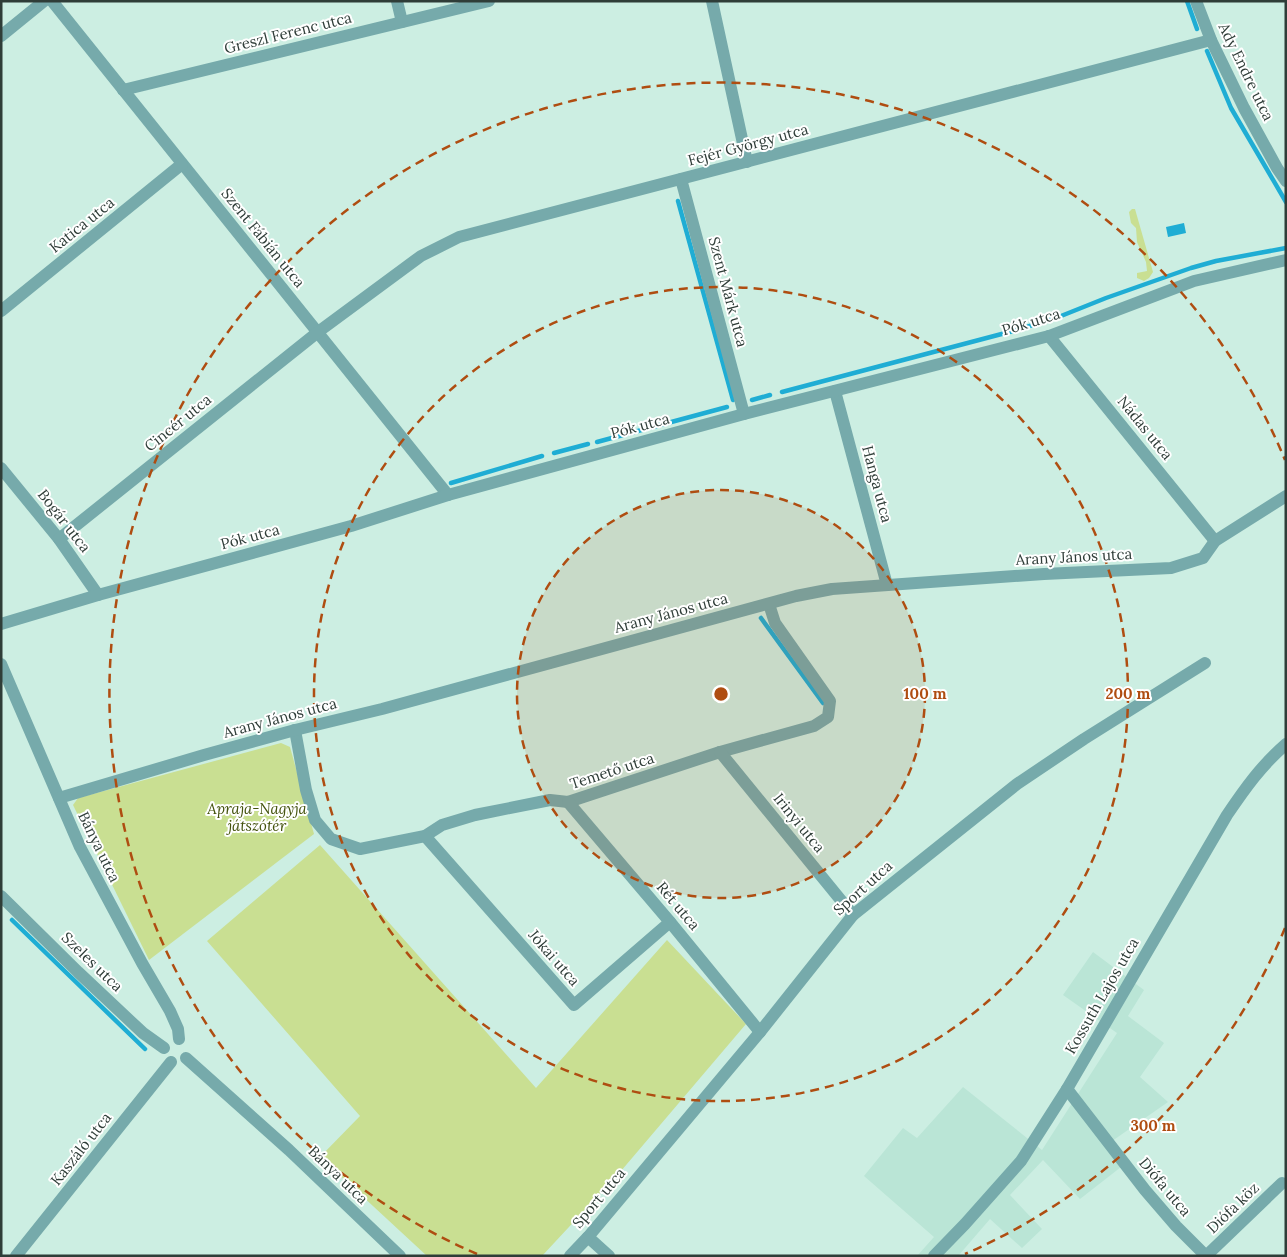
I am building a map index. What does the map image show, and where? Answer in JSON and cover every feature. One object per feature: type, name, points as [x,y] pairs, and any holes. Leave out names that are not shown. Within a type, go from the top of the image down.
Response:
[{"type":"street","points":[[1,36],[44,1]]},
{"type":"street","name":"Szent Fábián utca","points":[[52,1],[448,495]]},
{"type":"street","points":[[397,1],[402,22]]},
{"type":"street","name":"Greszl Ferenc utca","points":[[123,90],[489,1]]},
{"type":"street","points":[[712,1],[747,162]]},
{"type":"street","name":"Ady Endre utca","points":[[1196,1],[1211,40],[1244,108],[1286,181]]},
{"type":"street","name":"Fejér György utca","points":[[318,332],[421,256],[458,236],[1211,40]]},
{"type":"street","name":"Katica utca","points":[[1,311],[182,164]]},
{"type":"street","name":"Szent Márk utca","points":[[681,179],[744,414]]},
{"type":"street","name":"Pók utca","points":[[1,624],[98,595],[351,526],[448,495],[744,414],[1049,336],[1194,281],[1286,260]]},
{"type":"street","name":"Cincér utca","points":[[59,539],[318,332]]},
{"type":"street","name":"Nádas utca","points":[[1049,336],[1215,540]]},
{"type":"street","name":"Hanga utca","points":[[835,391],[887,585]]},
{"type":"street","name":"Bogár utca","points":[[1,468],[59,539],[98,595]]},
{"type":"street","name":"Arany János utca","points":[[59,798],[204,754],[392,706],[796,596],[832,588],[1170,568],[1203,558],[1215,540],[1286,496]]},
{"type":"street","name":"Temető utca","points":[[295,730],[306,790],[315,820],[331,839],[360,849],[425,836],[442,825],[475,815],[550,800],[568,802],[720,752],[814,726],[828,718],[830,700],[774,623],[769,604]]},
{"type":"street","name":"Sport utca","points":[[570,1256],[760,1032],[853,915],[1017,784],[1084,739],[1205,663]]},
{"type":"street","name":"Bánya utca","points":[[1,664],[80,847],[170,1011],[178,1029],[179,1039]]},
{"type":"street","name":"Kossuth Lajos utca","points":[[934,1256],[1021,1161],[1067,1089],[1227,815],[1248,784],[1269,759],[1286,744]]},
{"type":"street","name":"Irinyi utca","points":[[720,752],[853,915]]},
{"type":"street","name":"Rét utca","points":[[568,802],[760,1032]]},
{"type":"street","name":"Jókai utca","points":[[425,836],[574,1006],[670,922]]},
{"type":"street","name":"Szeles utca","points":[[4,904],[143,1033],[164,1048],[164,1056],[171,1062]]},
{"type":"street","points":[[164,1048],[168,1041],[175,1039],[179,1039],[187,1046],[186,1058],[179,1062],[171,1062]]},
{"type":"street","name":"Bánya utca","points":[[186,1058],[289,1150],[400,1256]]},
{"type":"street","name":"Kaszáló utca","points":[[16,1256],[171,1062]]},
{"type":"street","name":"Diófa utca","points":[[1067,1089],[1145,1190],[1176,1226],[1206,1256]]},
{"type":"street","name":"Diófa köz","points":[[1206,1256],[1282,1183]]},
{"type":"street","points":[[588,1237],[609,1256]]},
{"type":"shaded area","points":[[1093,952],[1144,990],[1128,1016],[1164,1043],[1140,1077],[1168,1102],[1105,1146],[1121,1167],[1080,1199],[1043,1160],[1010,1195],[1042,1229],[1022,1248],[990,1219],[959,1256],[917,1256],[934,1237],[864,1176],[903,1128],[917,1138],[963,1087],[1042,1150],[1117,1033],[1063,995]]},
{"type":"green space","points":[[1135,209],[1153,272],[1144,281],[1137,278],[1137,273],[1147,271],[1146,262],[1137,242],[1136,228],[1131,223],[1129,212]]},
{"type":"green space","name":"Apraja-Nagyja játszótér","points":[[281,743],[290,747],[314,834],[149,960],[73,805],[78,798]]},
{"type":"green space","points":[[320,845],[536,1088],[667,940],[746,1024],[621,1171],[542,1256],[427,1256],[320,1157],[360,1116],[207,941]]},
{"type":"water","points":[[1184,223],[1186,233],[1168,237],[1166,227]]},
{"type":"waterway","points":[[1187,1],[1197,29]]},
{"type":"waterway","points":[[1207,51],[1231,108],[1286,202]]},
{"type":"waterway","points":[[678,201],[733,400]]},
{"type":"waterway","points":[[782,392],[1056,318],[1191,268],[1216,261],[1286,248]]},
{"type":"waterway","points":[[752,400],[770,395]]},
{"type":"waterway","points":[[597,442],[727,407]]},
{"type":"waterway","points":[[554,453],[588,444]]},
{"type":"waterway","points":[[451,483],[542,456]]},
{"type":"waterway","points":[[761,618],[823,703]]},
{"type":"waterway","points":[[12,920],[145,1049]]}]
